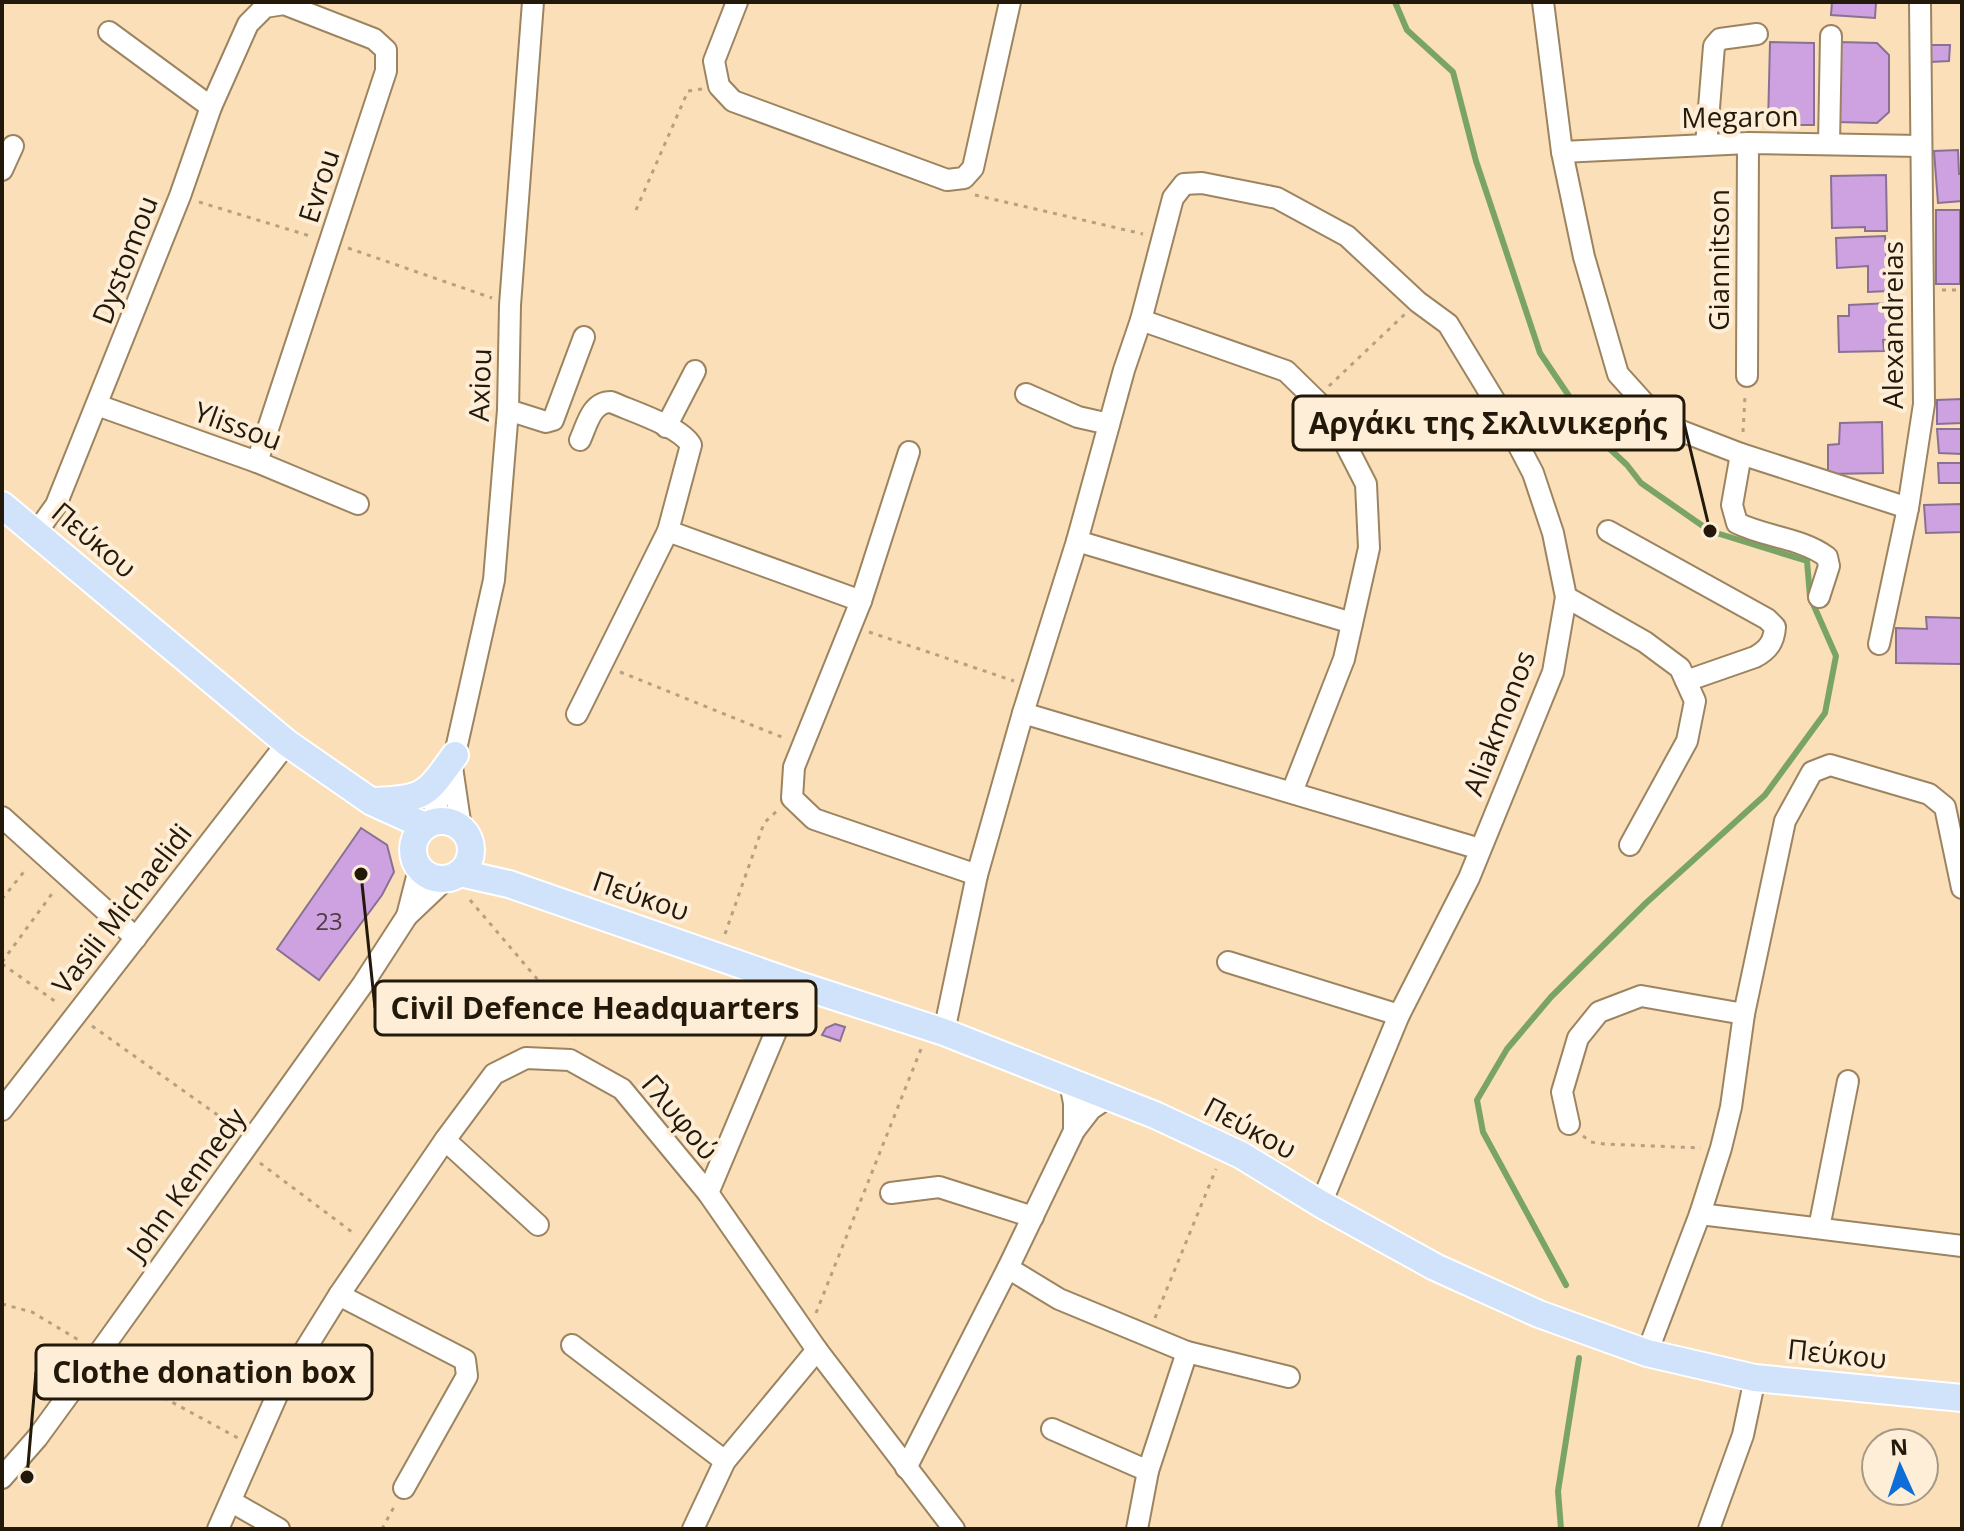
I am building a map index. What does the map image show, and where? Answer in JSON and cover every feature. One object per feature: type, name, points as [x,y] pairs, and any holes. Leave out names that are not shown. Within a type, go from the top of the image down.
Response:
[{"type":"main road","name":"Πεύκου","points":[[2,505],[287,743],[421,841]]},
{"type":"main road","points":[[371,802],[407,799],[430,790],[454,761]]},
{"type":"main road","points":[[448,821],[466,837],[469,860],[453,877],[431,877],[421,841],[448,821]]},
{"type":"main road","name":"Πεύκου","points":[[466,837],[509,884]]},
{"type":"main road","name":"Πεύκου","points":[[453,877],[509,884],[937,1030],[1109,1097],[1225,1148],[1435,1267],[1539,1314],[1647,1353],[1755,1378],[1962,1398]]},
{"type":"street","name":"Axiou","points":[[407,916],[421,841],[454,761],[494,580],[508,410],[510,305],[533,2]]},
{"type":"street","points":[[737,2],[714,61],[719,86],[733,101],[947,180],[964,178],[973,168],[1010,2]]},
{"type":"street","points":[[1543,2],[1562,152],[1584,257],[1618,374],[1663,424],[1741,454],[1908,508]]},
{"type":"street","name":"Alexandreias","points":[[1879,644],[1908,508],[1924,404],[1920,2]]},
{"type":"street","name":"Evrou","points":[[257,462],[386,71],[386,50],[374,39],[284,4],[265,7]]},
{"type":"street","name":"Dystomou","points":[[36,533],[56,505],[180,196],[211,107],[248,24],[265,7]]},
{"type":"street","points":[[109,32],[211,107]]},
{"type":"street","points":[[1706,145],[1714,46],[1720,39],[1757,34]]},
{"type":"street","points":[[1829,144],[1831,36]]},
{"type":"street","name":"Megaron","points":[[1562,152],[1748,143],[1920,146]]},
{"type":"street","name":"Giannitson","points":[[1747,376],[1748,143]]},
{"type":"street","points":[[2,170],[13,146]]},
{"type":"street","name":"Aliakmonos","points":[[937,1030],[977,875],[1141,320],[1173,198],[1184,184],[1202,183],[1277,198],[1347,236],[1418,302],[1448,324],[1499,408],[1533,473],[1553,533],[1566,597],[1553,672],[1469,878],[1399,1015],[1321,1204]]},
{"type":"street","points":[[1141,320],[1286,371],[1330,414],[1366,484],[1369,548],[1344,659],[1292,792]]},
{"type":"street","points":[[508,410],[546,422],[553,420],[584,337]]},
{"type":"street","points":[[666,427],[695,371]]},
{"type":"street","points":[[1026,394],[1078,417],[1109,424]]},
{"type":"street","points":[[577,714],[668,531],[691,453],[687,439],[611,402],[596,406],[580,440]]},
{"type":"street","name":"Ylissou","points":[[97,405],[257,462],[358,504]]},
{"type":"street","points":[[909,452],[861,601],[794,767],[792,798],[814,819],[977,875]]},
{"type":"street","points":[[1741,454],[1732,505],[1737,523],[1818,550],[1827,557],[1829,566],[1819,597]]},
{"type":"street","points":[[668,531],[861,601]]},
{"type":"street","points":[[1608,531],[1767,619],[1775,627],[1774,639],[1755,657],[1686,681]]},
{"type":"street","points":[[1077,541],[1352,623]]},
{"type":"street","points":[[1566,597],[1645,642],[1680,668],[1695,701],[1687,741],[1630,845]]},
{"type":"street","points":[[1023,713],[1480,849]]},
{"type":"street","name":"Vasili Michaelidi","points":[[4,1101],[136,938],[287,743]]},
{"type":"street","name":"Axiou","points":[[454,761],[466,837]]},
{"type":"street","points":[[1647,1353],[1700,1214],[1721,1148],[1731,1107],[1744,1014],[1785,821],[1812,772],[1830,765],[1929,794],[1945,807],[1962,888]]},
{"type":"street","points":[[2,817],[136,938]]},
{"type":"street","points":[[407,916],[453,877]]},
{"type":"street","name":"John Kennedy","points":[[2,1478],[37,1438],[363,984],[407,916]]},
{"type":"street","points":[[1228,962],[1399,1015]]},
{"type":"street","points":[[708,1193],[796,984]]},
{"type":"street","points":[[1569,1124],[1562,1092],[1578,1038],[1599,1012],[1641,996],[1744,1014]]},
{"type":"street","name":"Γλυφού","points":[[218,1529],[278,1393],[339,1295],[494,1074],[526,1058],[570,1060],[622,1089],[708,1193],[812,1342],[954,1529]]},
{"type":"street","points":[[1819,1228],[1848,1081]]},
{"type":"street","points":[[1070,1083],[1074,1131]]},
{"type":"street","points":[[906,1468],[1074,1131],[1091,1109],[1109,1097]]},
{"type":"street","points":[[445,1140],[538,1225]]},
{"type":"street","points":[[891,1193],[939,1187],[1033,1217]]},
{"type":"street","points":[[1700,1214],[1962,1246]]},
{"type":"street","points":[[1008,1268],[1059,1299],[1187,1352],[1289,1377]]},
{"type":"street","points":[[339,1295],[465,1360],[467,1376],[404,1488]]},
{"type":"street","points":[[693,1529],[725,1461],[812,1342]]},
{"type":"street","points":[[572,1345],[725,1461]]},
{"type":"street","points":[[1137,1529],[1148,1471],[1187,1352]]},
{"type":"street","points":[[1709,1529],[1743,1435],[1755,1378]]},
{"type":"street","points":[[1052,1429],[1148,1471]]},
{"type":"street","points":[[232,1502],[279,1529]]},
{"type":"path","points":[[636,210],[688,91],[719,86]]},
{"type":"path","points":[[964,178],[967,190],[974,195],[1163,238]]},
{"type":"path","points":[[1315,399],[1418,302]]},
{"type":"path","points":[[1741,454],[1747,376]]},
{"type":"path","points":[[850,626],[1031,687]]},
{"type":"path","points":[[601,664],[803,745]]},
{"type":"path","points":[[717,956],[764,823],[792,798]]},
{"type":"path","points":[[2,899],[41,852]]},
{"type":"path","points":[[66,875],[2,963],[248,1145],[372,1247]]},
{"type":"path","points":[[453,877],[578,1027],[570,1060]]},
{"type":"path","points":[[812,1342],[937,1030]]},
{"type":"path","points":[[1569,1124],[1591,1142],[1721,1148]]},
{"type":"path","points":[[1147,1336],[1225,1148]]},
{"type":"path","points":[[2,1304],[32,1312],[96,1356],[255,1447]]},
{"type":"path","points":[[382,1529],[404,1488]]},
{"type":"building","points":[[1832,2],[1876,2],[1875,18],[1831,15]]},
{"type":"building","points":[[1770,42],[1814,43],[1814,125],[1768,125]]},
{"type":"building","points":[[1839,42],[1877,43],[1889,55],[1889,112],[1877,123],[1837,122]]},
{"type":"building","points":[[1930,45],[1950,45],[1949,61],[1930,62]]},
{"type":"building","points":[[1958,150],[1962,201],[1938,203],[1934,151]]},
{"type":"building","points":[[1886,175],[1887,231],[1865,231],[1865,227],[1832,228],[1831,176]]},
{"type":"building","points":[[1936,210],[1960,210],[1960,284],[1936,284]]},
{"type":"building","points":[[1885,236],[1888,291],[1868,292],[1868,266],[1837,268],[1836,238]]},
{"type":"building","points":[[1890,303],[1890,339],[1883,340],[1884,351],[1839,352],[1838,316],[1849,316],[1849,305]]},
{"type":"building","points":[[1962,399],[1962,423],[1937,424],[1937,400]]},
{"type":"building","points":[[1882,422],[1883,473],[1828,474],[1828,445],[1839,444],[1840,423]]},
{"type":"building","points":[[1937,429],[1962,429],[1962,454],[1939,453]]},
{"type":"building","points":[[1938,463],[1962,463],[1962,483],[1939,483]]},
{"type":"building","points":[[1962,504],[1962,532],[1926,533],[1924,505]]},
{"type":"building","points":[[1926,617],[1962,618],[1962,664],[1896,663],[1896,628],[1927,629]]},
{"type":"building","points":[[361,828],[387,845],[394,872],[382,895],[319,980],[277,949]]},
{"type":"building","points":[[835,1024],[845,1027],[840,1041],[822,1035],[826,1028]]},
{"type":"waterway","points":[[1395,2],[1407,30],[1453,72],[1476,161],[1540,353],[1596,436],[1641,483],[1710,531],[1807,561],[1810,597],[1836,656],[1825,713],[1765,795],[1646,903],[1551,997],[1507,1049],[1477,1100],[1483,1132],[1566,1285]]},
{"type":"waterway","points":[[1561,1529],[1558,1491],[1579,1358]]},
{"type":"place","name":"Αργάκι της Σκλινικερής","points":[[1710,531]]},
{"type":"place","name":"Civil Defence Headquarters","points":[[361,874]]},
{"type":"place","name":"Clothe donation box","points":[[27,1477]]}]
